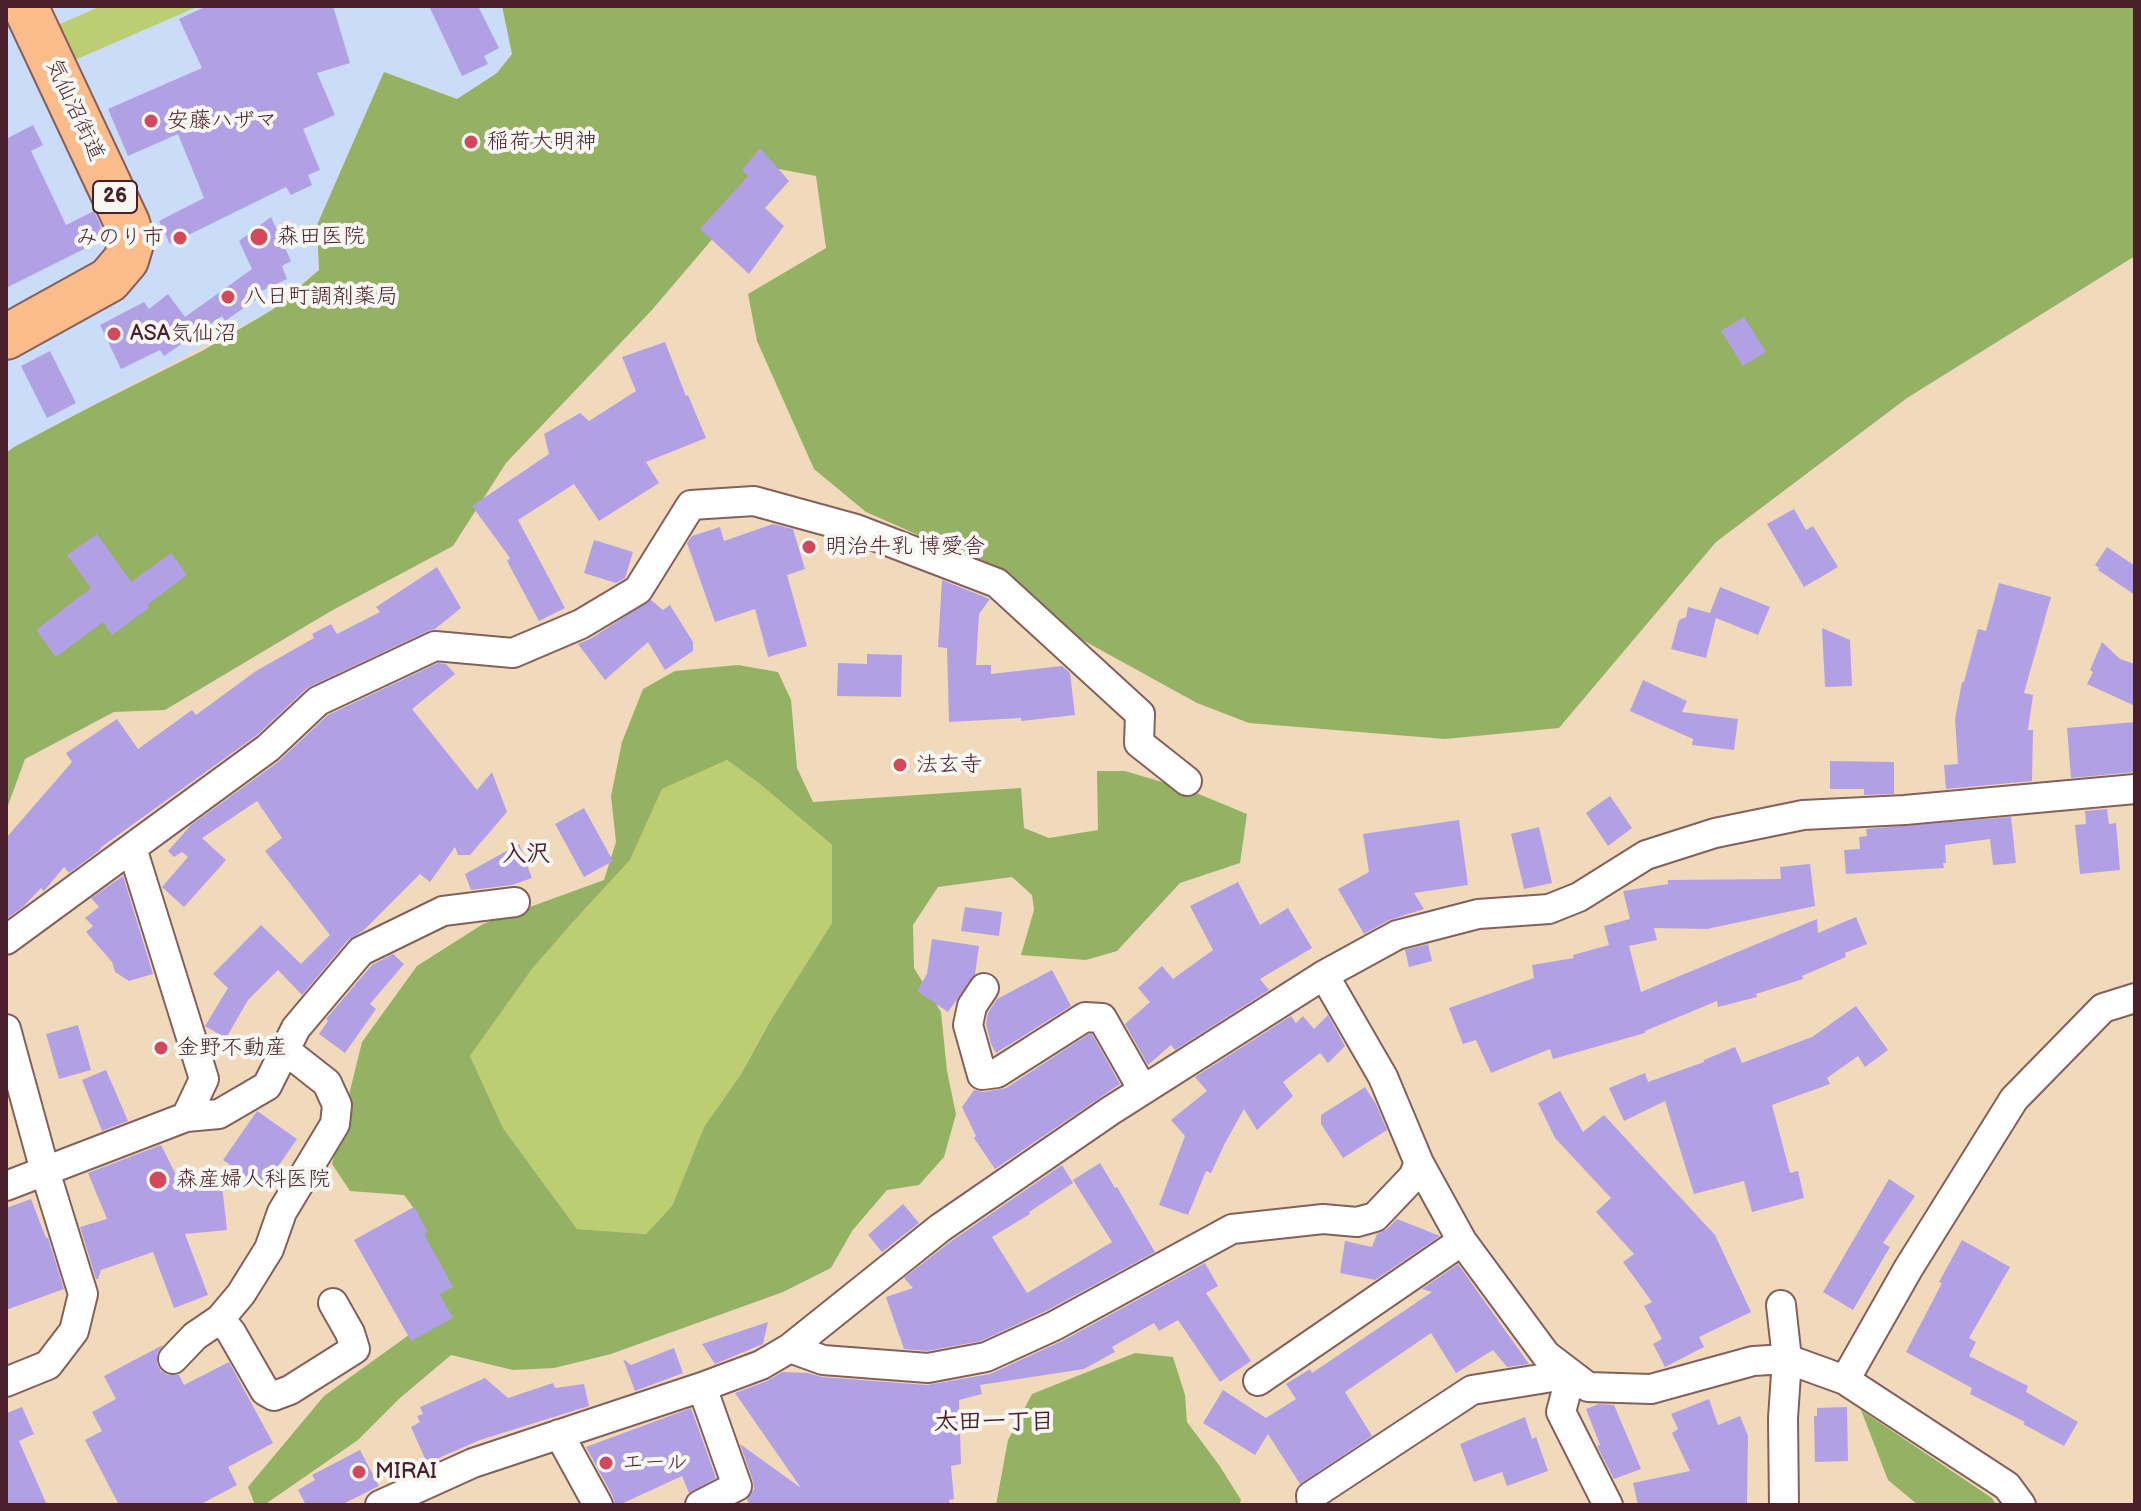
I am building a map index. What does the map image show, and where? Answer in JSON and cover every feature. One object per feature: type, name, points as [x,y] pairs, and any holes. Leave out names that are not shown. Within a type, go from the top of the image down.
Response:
[{"type":"main road","name":"気仙沼街道","points":[[6,337],[109,280],[126,260],[132,240],[127,223],[25,6]]},
{"type":"street","points":[[6,940],[268,748],[318,701],[435,646],[513,653],[581,624],[638,590],[691,505],[754,501],[856,529],[997,583],[1140,714],[1139,743],[1187,781]]},
{"type":"street","points":[[380,1505],[473,1463],[761,1365],[790,1348],[940,1228],[1143,1090],[1324,975],[1397,935],[1478,914],[1549,909],[1579,897],[1646,855],[1715,833],[1803,815],[1905,810],[2135,789]]},
{"type":"street","points":[[132,848],[204,1079],[186,1117]]},
{"type":"street","points":[[6,1186],[186,1117],[219,1114],[267,1086],[296,1028],[361,951],[443,911],[515,902]]},
{"type":"street","points":[[1324,975],[1383,1077],[1419,1163],[1462,1241],[1546,1355],[1588,1387],[1651,1389],[1753,1361],[1787,1359],[1845,1380],[2007,1486],[2021,1505]]},
{"type":"street","points":[[984,988],[972,1006],[968,1025],[982,1075],[997,1073],[1085,1017],[1102,1018],[1143,1090]]},
{"type":"street","points":[[1845,1380],[1908,1269],[2014,1099],[2103,1008],[2135,998]]},
{"type":"street","points":[[6,1029],[83,1294],[74,1331],[48,1365],[6,1382]]},
{"type":"street","points":[[173,1359],[195,1336],[220,1319],[241,1294],[269,1249],[282,1212],[335,1124],[337,1105],[327,1083],[285,1050]]},
{"type":"street","points":[[790,1348],[823,1360],[928,1368],[986,1357],[1054,1326],[1232,1229],[1323,1219],[1357,1222],[1375,1217],[1413,1177],[1419,1163]]},
{"type":"street","points":[[1258,1381],[1462,1241]]},
{"type":"street","points":[[220,1319],[231,1332],[265,1391],[274,1396],[290,1390],[355,1349],[333,1303]]},
{"type":"street","points":[[1781,1305],[1787,1359],[1783,1418],[1784,1505]]},
{"type":"street","points":[[1312,1505],[1311,1496],[1472,1390],[1571,1374]]},
{"type":"street","points":[[1571,1374],[1561,1412],[1608,1505]]},
{"type":"street","points":[[700,1505],[737,1486],[702,1387]]},
{"type":"street","points":[[559,1434],[598,1505]]},
{"type":"shaded area","points":[[6,6],[502,6],[512,54],[497,73],[457,99],[384,73],[317,225],[319,269],[272,310],[6,453]]},
{"type":"green space","points":[[101,6],[199,6],[75,60],[58,25]]},
{"type":"green space","points":[[502,6],[2135,6],[2135,256],[1907,398],[1716,542],[1559,728],[1445,739],[1249,723],[1197,703],[1068,632],[959,553],[866,512],[814,469],[757,341],[748,294],[826,248],[816,176],[773,168],[651,311],[506,463],[453,546],[331,611],[165,710],[114,712],[25,759],[6,811],[6,453],[202,351],[272,310],[319,270],[317,225],[384,72],[457,99],[497,73],[512,54]]},
{"type":"green space","points":[[738,665],[778,672],[791,700],[797,768],[813,802],[1021,788],[1024,828],[1049,838],[1098,830],[1097,771],[1125,771],[1189,790],[1247,814],[1240,863],[1180,883],[1117,951],[1086,960],[1021,955],[1034,910],[1032,895],[1012,877],[938,887],[913,925],[914,968],[941,1012],[947,1071],[956,1114],[944,1157],[919,1185],[887,1190],[852,1231],[831,1268],[783,1292],[611,1354],[554,1368],[513,1370],[451,1355],[400,1398],[358,1440],[264,1505],[255,1505],[248,1487],[324,1396],[420,1327],[437,1278],[418,1214],[404,1195],[350,1191],[332,1164],[362,1042],[417,966],[483,924],[604,880],[616,842],[611,796],[622,742],[643,689],[675,671]],"holes":[[[727,760],[832,845],[832,923],[741,1074],[704,1127],[672,1206],[646,1234],[577,1229],[503,1128],[470,1056],[532,969],[630,860],[662,789]]]},
{"type":"green space","points":[[727,760],[832,845],[832,923],[741,1074],[704,1127],[672,1206],[646,1234],[577,1229],[503,1128],[470,1056],[532,969],[630,860],[662,789]]},
{"type":"green space","points":[[1135,1353],[1173,1357],[1185,1395],[1187,1422],[1241,1500],[1239,1505],[996,1505],[1008,1440],[1032,1394]]},
{"type":"green space","points":[[1861,1410],[1992,1498],[1996,1505],[1918,1505],[1888,1480]]},
{"type":"building","points":[[207,6],[333,6],[350,63],[317,73],[335,115],[303,129],[320,170],[308,175],[312,185],[291,195],[286,187],[170,244],[159,221],[204,198],[178,134],[128,156],[108,109],[202,68],[179,19]]},
{"type":"building","points":[[429,6],[478,6],[499,48],[484,56],[488,64],[462,76]]},
{"type":"building","points":[[33,125],[43,145],[31,151],[66,225],[94,211],[102,229],[94,244],[6,288],[6,139]]},
{"type":"building","points":[[760,148],[789,181],[765,208],[784,226],[749,274],[700,229],[748,176],[742,170]]},
{"type":"building","points":[[271,217],[291,261],[282,266],[287,279],[255,294],[258,298],[225,321],[222,316],[164,356],[160,350],[121,369],[100,325],[144,302],[149,309],[168,294],[185,317],[252,269],[239,241]]},
{"type":"building","points":[[1744,317],[1766,352],[1743,366],[1721,331]]},
{"type":"building","points":[[665,342],[706,438],[646,462],[659,483],[599,521],[574,484],[518,520],[565,608],[539,621],[507,561],[510,558],[472,506],[549,454],[544,434],[580,413],[589,421],[636,391],[622,357]]},
{"type":"building","points":[[50,351],[76,403],[47,418],[21,366]]},
{"type":"building","points":[[1794,509],[1806,530],[1813,526],[1838,567],[1804,587],[1767,524]]},
{"type":"building","points":[[773,524],[793,529],[805,569],[787,575],[807,646],[768,657],[755,609],[715,622],[687,543],[692,536],[720,527],[724,541]]},
{"type":"building","points":[[97,534],[131,582],[171,553],[187,575],[112,635],[103,622],[56,657],[36,630],[91,588],[67,555]]},
{"type":"building","points":[[594,540],[633,552],[625,578],[616,583],[584,573]]},
{"type":"building","points":[[2107,547],[2135,566],[2135,595],[2095,565]]},
{"type":"building","points":[[437,567],[461,608],[435,629],[307,688],[257,735],[69,873],[64,867],[44,891],[41,888],[6,919],[6,838],[72,762],[66,753],[117,719],[138,749],[192,710],[196,715],[256,671],[314,638],[312,634],[331,624],[337,634],[380,612],[376,607]]},
{"type":"building","points":[[942,580],[990,599],[979,614],[976,665],[991,665],[991,674],[1062,666],[1070,673],[1075,715],[1021,721],[1021,718],[949,722],[947,648],[938,647]]},
{"type":"building","points":[[1999,583],[2051,597],[2024,693],[2033,695],[2028,730],[2033,730],[2032,781],[1946,789],[1944,765],[1958,764],[1955,719],[1962,682],[1978,629],[1986,631]]},
{"type":"building","points":[[1720,587],[1770,607],[1758,635],[1716,618],[1706,658],[1671,649],[1679,620],[1686,617],[1688,607],[1710,613]]},
{"type":"building","points":[[651,600],[663,610],[670,605],[693,642],[693,651],[665,670],[648,642],[605,680],[578,644]]},
{"type":"building","points":[[1822,628],[1850,640],[1852,686],[1825,687]]},
{"type":"building","points":[[2102,642],[2120,659],[2135,664],[2135,706],[2087,684]]},
{"type":"building","points":[[867,654],[902,655],[901,697],[837,696],[838,663],[867,664]]},
{"type":"building","points":[[438,663],[446,664],[455,674],[412,709],[477,790],[492,772],[507,812],[470,855],[458,855],[455,847],[430,882],[420,874],[364,930],[348,940],[302,995],[278,970],[248,1000],[226,1038],[205,1026],[228,988],[213,974],[261,925],[301,964],[330,935],[265,851],[282,838],[257,801],[202,838],[226,860],[184,907],[162,887],[188,857],[182,852],[174,857],[168,851],[191,825],[278,762],[328,715]]},
{"type":"building","points":[[1643,680],[1687,701],[1682,712],[1738,719],[1734,750],[1692,745],[1693,739],[1630,711]]},
{"type":"building","points":[[2135,722],[2135,772],[2071,778],[2067,728]]},
{"type":"building","points":[[1830,761],[1894,762],[1894,794],[1864,795],[1864,789],[1830,789]]},
{"type":"building","points":[[1610,796],[1632,828],[1608,846],[1586,813]]},
{"type":"building","points":[[584,808],[613,861],[584,877],[555,824]]},
{"type":"building","points":[[2107,809],[2109,824],[2116,823],[2120,870],[2080,874],[2075,825],[2086,824],[2085,811]]},
{"type":"building","points":[[2011,817],[2016,863],[1993,865],[1990,839],[1945,845],[1944,868],[1846,874],[1844,850],[1860,849],[1859,837],[1867,836],[1866,829]]},
{"type":"building","points":[[1459,820],[1468,885],[1414,893],[1424,909],[1389,920],[1364,934],[1338,889],[1369,872],[1363,834]]},
{"type":"building","points":[[1539,827],[1552,883],[1524,889],[1511,834]]},
{"type":"building","points":[[519,844],[532,878],[512,885],[471,890],[465,874]]},
{"type":"building","points":[[1810,864],[1815,906],[1707,929],[1654,928],[1657,940],[1629,946],[1641,992],[1817,919],[1818,933],[1856,917],[1867,944],[1845,953],[1846,957],[1802,976],[1803,979],[1756,994],[1757,997],[1718,1007],[1717,1001],[1645,1033],[1553,1059],[1550,1049],[1491,1073],[1476,1040],[1463,1044],[1449,1008],[1534,978],[1532,965],[1574,958],[1573,955],[1609,945],[1604,926],[1630,919],[1623,891],[1668,884],[1668,880],[1781,879],[1780,867]]},
{"type":"building","points":[[123,876],[153,974],[129,981],[115,972],[112,962],[86,932],[93,926],[85,918],[99,907],[91,898]]},
{"type":"building","points":[[1238,882],[1260,925],[1288,908],[1312,948],[1260,979],[1269,990],[1175,1050],[1171,1045],[1148,1065],[1125,1024],[1150,1002],[1138,988],[1162,966],[1173,979],[1213,950],[1190,906]]},
{"type":"building","points":[[965,907],[1002,912],[999,936],[961,931]]},
{"type":"building","points":[[932,939],[979,946],[975,974],[948,1012],[917,991],[927,974]]},
{"type":"building","points":[[1428,944],[1432,961],[1409,967],[1405,950]]},
{"type":"building","points":[[393,954],[404,964],[370,1004],[376,1009],[345,1053],[319,1034],[328,1021],[326,1019],[372,965]]},
{"type":"building","points":[[1052,970],[1071,1006],[996,1053],[986,1024],[988,1013],[997,999]]},
{"type":"building","points":[[1856,1006],[1888,1050],[1865,1067],[1858,1056],[1827,1078],[1830,1084],[1772,1105],[1790,1173],[1798,1171],[1804,1198],[1752,1212],[1744,1181],[1694,1194],[1665,1101],[1624,1121],[1609,1088],[1645,1073],[1648,1082],[1735,1047],[1742,1063],[1812,1037]]},
{"type":"building","points":[[1328,1015],[1345,1046],[1328,1063],[1320,1053],[1283,1082],[1293,1096],[1257,1130],[1244,1109],[1211,1173],[1206,1171],[1188,1215],[1159,1205],[1185,1136],[1171,1120],[1207,1091],[1195,1077],[1291,1016],[1296,1023],[1303,1016],[1314,1029]]},
{"type":"building","points":[[78,1025],[91,1070],[59,1079],[46,1034]]},
{"type":"building","points":[[1092,1034],[1120,1084],[995,1169],[974,1138],[976,1136],[962,1107],[974,1090],[984,1092],[1006,1088]]},
{"type":"building","points":[[106,1070],[128,1121],[102,1131],[82,1080]]},
{"type":"building","points":[[1365,1087],[1387,1130],[1343,1158],[1321,1124],[1321,1115]]},
{"type":"building","points":[[1560,1091],[1583,1132],[1604,1115],[1715,1235],[1751,1312],[1699,1337],[1704,1347],[1665,1367],[1653,1344],[1662,1339],[1644,1306],[1652,1302],[1623,1262],[1634,1254],[1596,1212],[1611,1198],[1555,1138],[1538,1103]]},
{"type":"building","points":[[257,1111],[297,1139],[263,1188],[223,1160]]},
{"type":"building","points":[[161,1145],[179,1181],[221,1177],[227,1230],[185,1234],[208,1295],[174,1308],[153,1252],[101,1270],[96,1279],[80,1227],[107,1219],[88,1173]]},
{"type":"building","points":[[1100,1163],[1155,1252],[1046,1311],[981,1341],[927,1351],[904,1349],[886,1297],[913,1288],[904,1278],[950,1242],[1062,1165],[1073,1183],[992,1237],[1027,1293],[1112,1242],[1073,1180]]},
{"type":"building","points":[[1889,1179],[1915,1196],[1883,1243],[1890,1247],[1853,1310],[1823,1292]]},
{"type":"building","points":[[31,1199],[48,1238],[64,1289],[6,1310],[6,1208]]},
{"type":"building","points":[[903,1204],[919,1223],[882,1252],[868,1235]]},
{"type":"building","points":[[414,1207],[428,1232],[424,1234],[453,1287],[439,1294],[453,1318],[411,1341],[354,1240]]},
{"type":"building","points":[[1397,1219],[1440,1236],[1375,1280],[1340,1273],[1345,1241],[1372,1247],[1377,1234]]},
{"type":"building","points":[[1962,1240],[2010,1267],[1969,1338],[1976,1342],[1969,1356],[2028,1386],[2026,1392],[2078,1422],[2064,1446],[1970,1394],[1972,1388],[1906,1352]]},
{"type":"building","points":[[1205,1263],[1218,1286],[1206,1293],[1251,1361],[1220,1382],[1178,1320],[1159,1331],[1154,1323],[1112,1347],[1115,1352],[1084,1369],[980,1385],[982,1394],[959,1400],[961,1464],[951,1466],[954,1499],[949,1500],[950,1505],[749,1505],[747,1499],[754,1489],[753,1481],[740,1444],[801,1488],[735,1393],[782,1372],[927,1385],[990,1374],[1062,1341]]},
{"type":"building","points":[[1458,1264],[1529,1364],[1507,1367],[1493,1350],[1456,1373],[1431,1333],[1345,1392],[1372,1436],[1300,1484],[1268,1434],[1255,1455],[1203,1423],[1223,1390],[1266,1418],[1296,1399],[1286,1384],[1310,1369],[1312,1373],[1432,1292],[1422,1289]]},
{"type":"building","points":[[768,1322],[763,1344],[715,1364],[702,1344]]},
{"type":"building","points":[[163,1345],[157,1354],[157,1364],[168,1375],[179,1375],[184,1385],[229,1362],[273,1443],[228,1467],[237,1485],[199,1505],[119,1505],[85,1440],[102,1431],[92,1412],[116,1399],[104,1376]]},
{"type":"building","points":[[674,1348],[683,1373],[635,1391],[623,1359],[631,1365]]},
{"type":"building","points":[[485,1378],[508,1398],[553,1383],[555,1388],[584,1384],[589,1406],[480,1440],[427,1463],[411,1427],[420,1422],[417,1416],[423,1414],[420,1407]]},
{"type":"building","points":[[1709,1399],[1718,1425],[1740,1416],[1748,1436],[1747,1505],[1638,1505],[1633,1483],[1690,1471],[1672,1433],[1678,1429],[1671,1414]]},
{"type":"building","points":[[1599,1404],[1614,1405],[1641,1469],[1614,1479],[1597,1446],[1600,1445],[1586,1409]]},
{"type":"building","points":[[22,1407],[34,1434],[19,1441],[47,1505],[6,1505],[6,1412]]},
{"type":"building","points":[[1847,1407],[1848,1461],[1815,1462],[1814,1416],[1817,1416],[1817,1408]]},
{"type":"building","points":[[691,1408],[716,1478],[689,1493],[682,1476],[615,1505],[586,1447]]},
{"type":"building","points":[[1525,1417],[1548,1471],[1507,1486],[1502,1472],[1474,1482],[1460,1444]]},
{"type":"building","points":[[360,1450],[379,1486],[341,1505],[306,1505],[298,1490],[315,1480],[312,1475]]},
{"type":"place","name":"安藤ハザマ","points":[[151,121]]},
{"type":"place","name":"稲荷大明神","points":[[471,142]]},
{"type":"place","name":"森田医院","points":[[259,237]]},
{"type":"place","name":"みのり市","points":[[180,238]]},
{"type":"place","name":"八日町調剤薬局","points":[[228,297]]},
{"type":"place","name":"ASA気仙沼","points":[[114,334]]},
{"type":"place","name":"明治牛乳 博愛舎","points":[[809,547]]},
{"type":"place","name":"法玄寺","points":[[900,765]]},
{"type":"place","name":"金野不動産","points":[[161,1048]]},
{"type":"place","name":"森産婦人科医院","points":[[158,1180]]},
{"type":"place","name":"エール","points":[[606,1463]]},
{"type":"place","name":"MIRAI","points":[[359,1472]]},
{"type":"district","name":"入沢","points":[[526,855]]},
{"type":"district","name":"太田一丁目","points":[[994,1423]]}]
